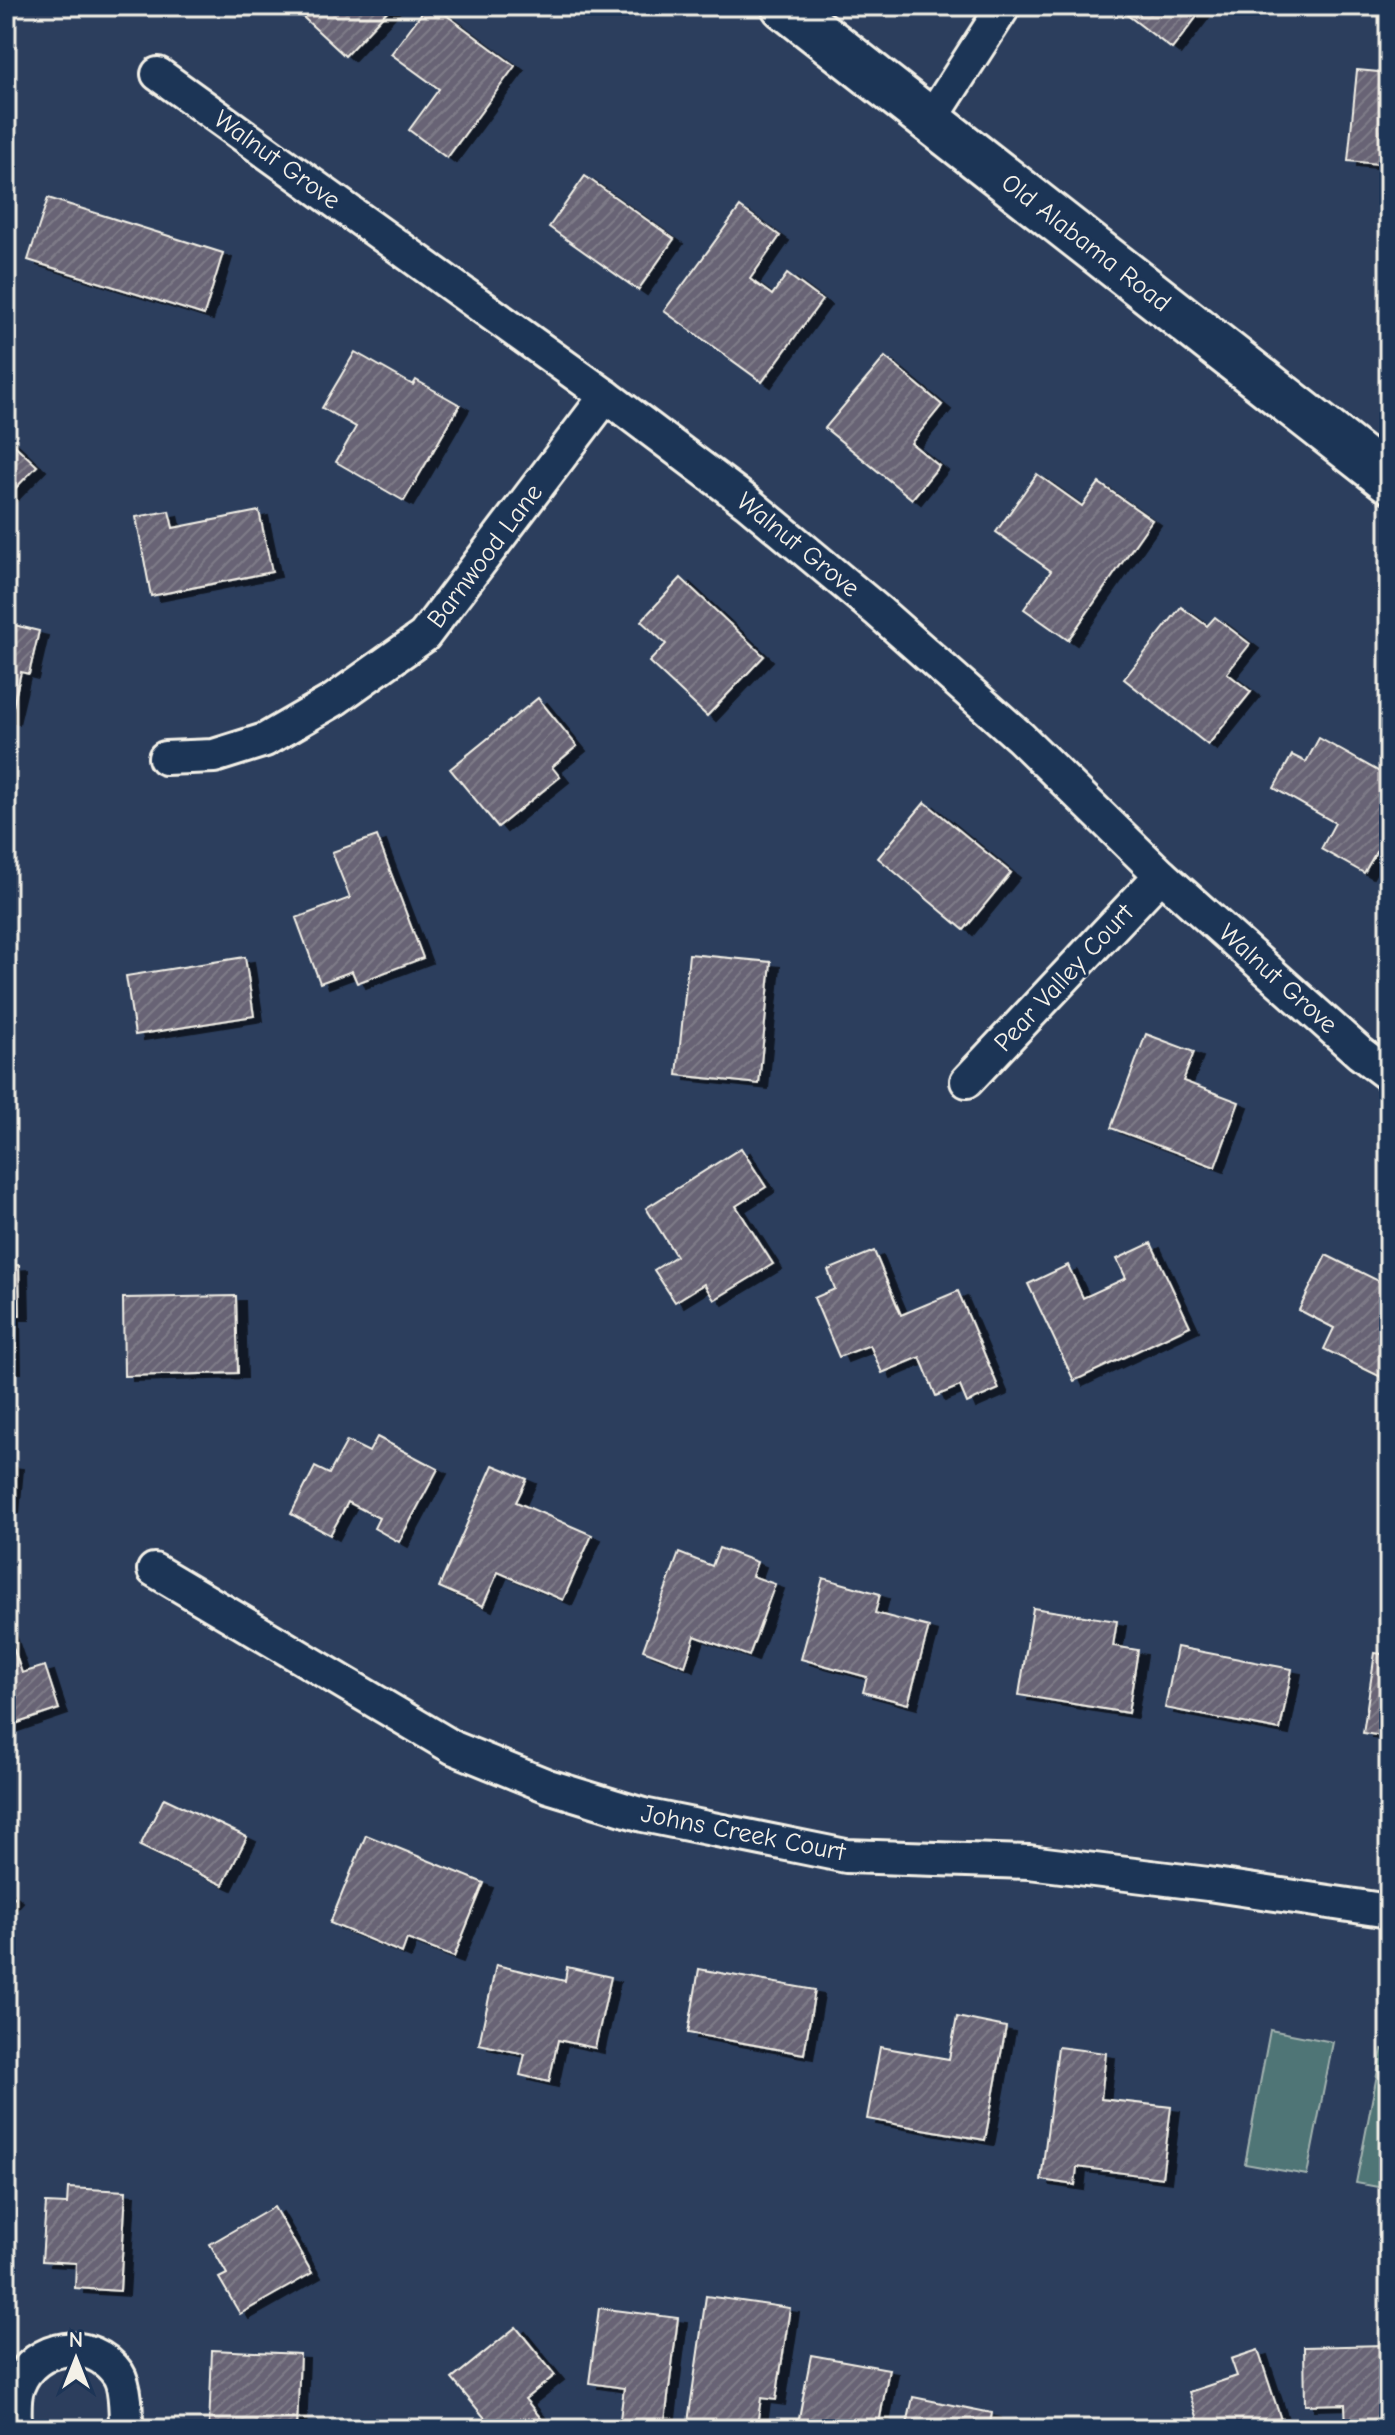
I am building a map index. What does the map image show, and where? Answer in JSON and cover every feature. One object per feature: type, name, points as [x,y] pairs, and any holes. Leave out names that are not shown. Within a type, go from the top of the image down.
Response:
[{"type":"main road","name":"Old Alabama Road","points":[[784,6],[1389,480]]},
{"type":"street","points":[[930,121],[1004,6]]},
{"type":"street","name":"Walnut Grove","points":[[158,74],[606,396],[747,502],[879,612],[1020,737],[1161,875],[1360,1053],[1389,1075]]},
{"type":"street","name":"Barnwood Lane","points":[[165,758],[214,756],[265,740],[334,700],[424,636],[606,396]]},
{"type":"street","name":"Pear Valley Court","points":[[967,1081],[1161,875]]},
{"type":"street","name":"Johns Creek Court","points":[[154,1570],[454,1748],[548,1786],[643,1815],[846,1856],[1029,1862],[1389,1911]]},
{"type":"street","points":[[15,2429],[17,2388],[29,2367],[45,2354],[66,2348],[87,2351],[109,2364],[120,2378],[126,2429]]},
{"type":"green space","points":[[1270,2030],[1333,2042],[1307,2175],[1245,2164]]},
{"type":"green space","points":[[1382,2049],[1389,2051],[1389,2189],[1356,2183]]},
{"type":"building","points":[[291,6],[392,6],[345,56]]},
{"type":"building","points":[[427,6],[434,6],[515,66],[447,158],[409,130],[439,89],[391,54]]},
{"type":"building","points":[[1132,6],[1205,6],[1172,49],[1126,14]]},
{"type":"building","points":[[1357,70],[1389,73],[1389,165],[1348,161]]},
{"type":"building","points":[[585,176],[674,239],[638,290],[549,227]]},
{"type":"building","points":[[48,198],[223,253],[204,315],[28,260]]},
{"type":"building","points":[[740,207],[780,236],[750,279],[772,295],[787,274],[822,300],[762,382],[664,311]]},
{"type":"building","points":[[355,352],[413,385],[416,380],[460,405],[404,501],[336,462],[356,427],[322,408]]},
{"type":"building","points":[[885,357],[942,405],[911,443],[939,466],[912,499],[825,428]]},
{"type":"building","points":[[6,437],[37,466],[6,498]]},
{"type":"building","points":[[1037,474],[1082,506],[1099,483],[1152,520],[1068,640],[1024,609],[1051,571],[996,532]]},
{"type":"building","points":[[169,511],[173,528],[259,511],[272,572],[151,596],[136,517]]},
{"type":"building","points":[[681,578],[764,656],[707,716],[649,662],[666,644],[641,621]]},
{"type":"building","points":[[1181,607],[1207,626],[1215,617],[1250,644],[1227,673],[1251,692],[1208,745],[1124,679]]},
{"type":"building","points":[[6,623],[39,631],[29,674],[21,672],[10,719],[6,718]]},
{"type":"building","points":[[538,698],[577,746],[552,767],[560,777],[498,827],[450,769]]},
{"type":"building","points":[[1319,738],[1380,772],[1384,764],[1389,767],[1389,829],[1364,873],[1321,849],[1335,823],[1274,788],[1292,755],[1306,762]]},
{"type":"building","points":[[925,802],[1011,873],[964,930],[878,858]]},
{"type":"building","points":[[377,836],[423,958],[357,983],[352,971],[320,983],[296,918],[350,898],[332,852]]},
{"type":"building","points":[[689,954],[771,962],[759,1084],[677,1075]]},
{"type":"building","points":[[245,957],[254,1016],[135,1035],[126,976]]},
{"type":"building","points":[[1146,1034],[1194,1052],[1183,1081],[1239,1102],[1215,1167],[1111,1128]]},
{"type":"building","points":[[741,1148],[766,1187],[736,1206],[773,1264],[714,1300],[704,1284],[675,1302],[654,1270],[676,1256],[646,1208]]},
{"type":"building","points":[[1151,1243],[1190,1326],[1074,1381],[1028,1284],[1068,1265],[1083,1298],[1126,1278],[1117,1259]]},
{"type":"building","points":[[874,1251],[901,1315],[958,1291],[999,1389],[967,1403],[960,1386],[936,1396],[920,1357],[882,1373],[870,1345],[839,1357],[814,1298],[835,1289],[828,1270]]},
{"type":"building","points":[[1326,1255],[1389,1286],[1389,1381],[1324,1349],[1334,1328],[1299,1310]]},
{"type":"building","points":[[19,1265],[20,1315],[11,1315],[12,1368],[6,1368],[6,1266]]},
{"type":"building","points":[[236,1296],[238,1373],[124,1376],[123,1298]]},
{"type":"building","points":[[377,1437],[438,1469],[399,1542],[374,1528],[379,1518],[348,1502],[330,1535],[291,1514],[315,1467],[329,1474],[347,1441],[369,1452]]},
{"type":"building","points":[[6,1463],[14,1464],[10,1508],[6,1508]]},
{"type":"building","points":[[493,1465],[527,1479],[516,1502],[592,1535],[563,1600],[498,1572],[483,1606],[439,1587]]},
{"type":"building","points":[[719,1548],[757,1562],[752,1576],[775,1584],[749,1656],[695,1636],[685,1666],[643,1650],[679,1553],[712,1566]]},
{"type":"building","points":[[823,1578],[880,1594],[875,1613],[929,1627],[908,1704],[863,1692],[867,1677],[801,1659]]},
{"type":"building","points":[[1033,1608],[1117,1621],[1113,1646],[1138,1650],[1128,1713],[1019,1695]]},
{"type":"building","points":[[6,1627],[22,1673],[45,1666],[59,1709],[6,1727]]},
{"type":"building","points":[[1177,1647],[1292,1669],[1280,1730],[1165,1708]]},
{"type":"building","points":[[1375,1653],[1389,1655],[1389,1737],[1363,1733]]},
{"type":"building","points":[[164,1798],[247,1837],[223,1885],[140,1846]]},
{"type":"building","points":[[366,1835],[484,1883],[454,1957],[407,1939],[402,1953],[330,1923]]},
{"type":"building","points":[[6,1890],[14,1897],[6,1906]]},
{"type":"building","points":[[496,1965],[565,1981],[567,1967],[611,1977],[595,2048],[558,2040],[549,2082],[520,2075],[525,2054],[479,2044]]},
{"type":"building","points":[[699,1969],[815,1990],[804,2054],[688,2033]]},
{"type":"building","points":[[957,2017],[1006,2027],[985,2140],[867,2119],[880,2047],[949,2059]]},
{"type":"building","points":[[1058,2047],[1106,2053],[1101,2099],[1171,2107],[1162,2178],[1077,2167],[1075,2185],[1041,2180]]},
{"type":"building","points":[[68,2188],[126,2191],[120,2291],[75,2288],[76,2263],[42,2261],[46,2203],[67,2204]]},
{"type":"building","points":[[274,2207],[312,2273],[240,2314],[219,2278],[227,2274],[210,2244]]},
{"type":"building","points":[[706,2296],[790,2308],[776,2400],[761,2398],[757,2425],[732,2422],[731,2429],[687,2429]]},
{"type":"building","points":[[599,2308],[678,2318],[664,2429],[619,2427],[624,2388],[589,2383]]},
{"type":"building","points":[[516,2327],[555,2375],[525,2399],[544,2422],[535,2429],[494,2429],[452,2379]]},
{"type":"building","points":[[1385,2345],[1388,2429],[1346,2429],[1345,2404],[1305,2405],[1304,2347]]},
{"type":"building","points":[[212,2350],[300,2354],[297,2429],[209,2429]]},
{"type":"building","points":[[1258,2350],[1284,2429],[1201,2429],[1189,2392],[1237,2376],[1231,2359]]},
{"type":"building","points":[[811,2355],[889,2369],[878,2429],[797,2429]]},
{"type":"building","points":[[913,2397],[992,2413],[989,2429],[906,2429]]}]
